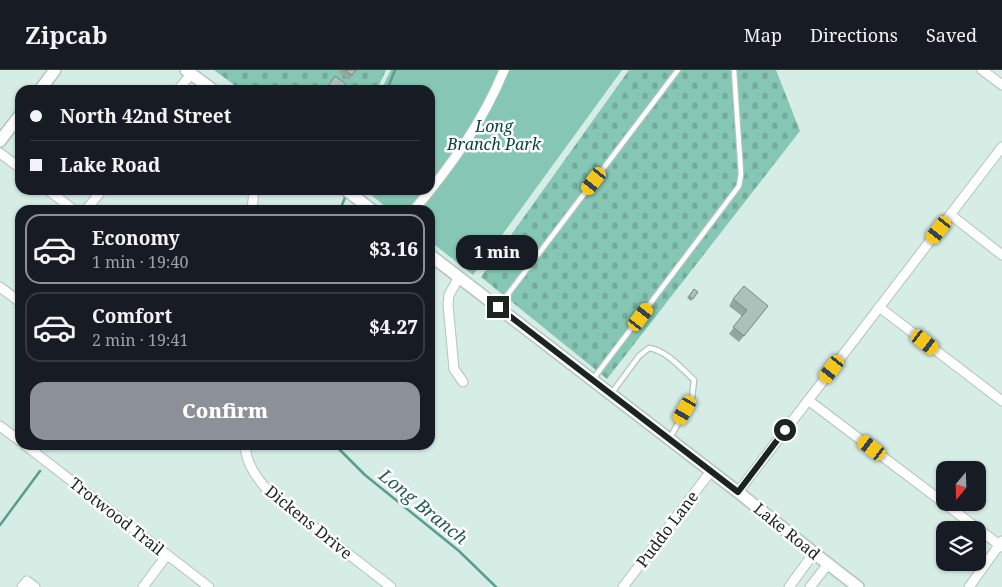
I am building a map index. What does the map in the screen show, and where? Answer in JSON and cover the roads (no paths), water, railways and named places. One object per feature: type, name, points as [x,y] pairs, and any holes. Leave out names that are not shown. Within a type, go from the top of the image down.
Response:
[{"type":"street","points":[[44,85],[56,70]]},
{"type":"street","points":[[435,184],[475,128],[499,84],[504,70]]},
{"type":"street","points":[[982,70],[1002,85]]},
{"type":"street","points":[[181,85],[188,72],[206,85]]},
{"type":"street","points":[[0,141],[15,122]]},
{"type":"street","points":[[738,492],[1002,147]]},
{"type":"street","points":[[0,153],[15,164]]},
{"type":"street","points":[[54,195],[68,205]]},
{"type":"street","points":[[90,205],[98,195]]},
{"type":"street","points":[[352,195],[365,205]]},
{"type":"street","points":[[418,205],[426,195]]},
{"type":"street","points":[[951,215],[1002,255]]},
{"type":"street","name":"Lake Road","points":[[435,259],[711,471],[858,587]]},
{"type":"street","points":[[459,277],[449,295],[448,304],[454,369],[463,382]]},
{"type":"street","points":[[0,287],[15,298]]},
{"type":"street","points":[[879,307],[1002,401]]},
{"type":"street","points":[[808,400],[1001,544],[969,587]]},
{"type":"street","points":[[0,426],[15,437]]},
{"type":"street","name":"Trotwood Trail","points":[[32,450],[209,587]]},
{"type":"street","name":"Dickens Drive","points":[[245,450],[249,465],[268,492],[391,587]]},
{"type":"street","name":"Puddo Lane","points":[[624,587],[711,471]]},
{"type":"street","points":[[789,587],[814,553]]},
{"type":"street","points":[[143,587],[168,555]]},
{"type":"street","points":[[810,587],[828,564]]},
{"type":"street","points":[[25,584],[35,587]]},
{"type":"lane","points":[[498,307],[678,70]]},
{"type":"lane","points":[[592,380],[739,186],[741,174],[734,70]]},
{"type":"lane","points":[[611,394],[639,356],[648,348],[658,349],[672,359],[694,380],[694,387],[692,398],[669,439]]},
{"type":"waterway","name":"Long Branch","points":[[389,85],[395,70]]},
{"type":"waterway","name":"Long Branch","points":[[342,205],[346,195]]},
{"type":"waterway","name":"Long Branch","points":[[340,450],[365,475],[459,551],[496,587]]},
{"type":"waterway","points":[[0,525],[40,471]]},
{"type":"park label","name":"Long Branch Park","points":[[494,135]]}]
